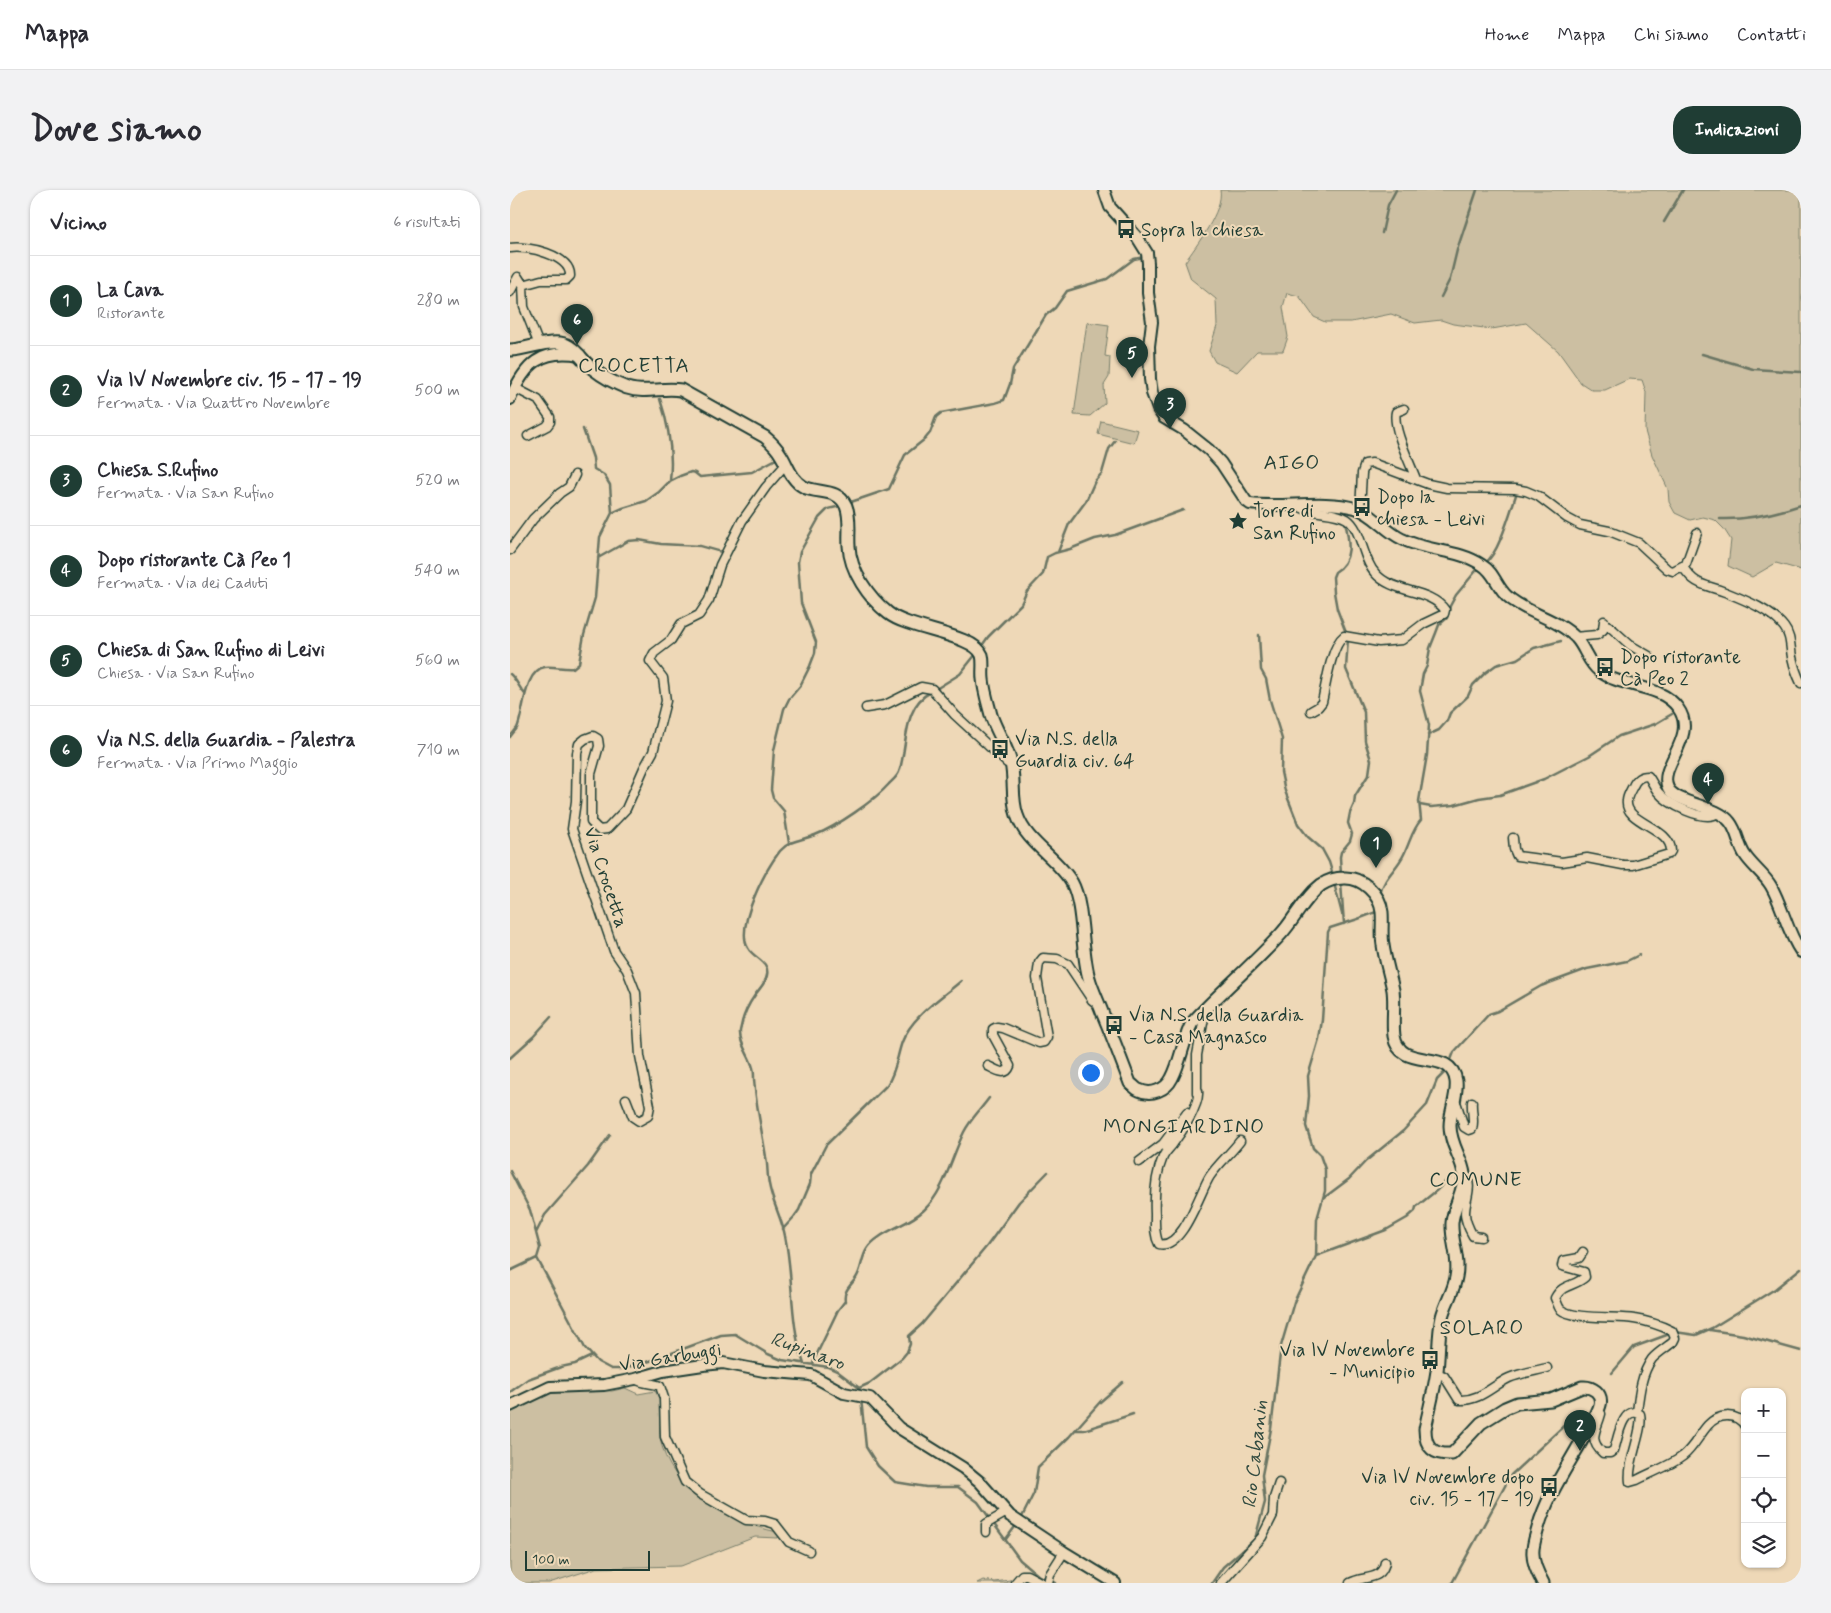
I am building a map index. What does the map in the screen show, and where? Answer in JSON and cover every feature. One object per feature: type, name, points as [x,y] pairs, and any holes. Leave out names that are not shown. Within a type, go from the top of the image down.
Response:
[{"type":"main road","points":[[510,350],[549,343],[567,345],[608,380],[640,391],[670,388],[681,390],[765,437],[776,448],[796,482],[806,488],[832,493],[845,504],[848,520],[848,548],[852,563],[872,597],[888,614],[917,627],[962,639],[974,646],[982,655],[983,680],[992,716],[1011,764],[1013,800],[1021,824],[1072,884],[1078,903],[1089,978],[1130,1083],[1139,1090],[1152,1093],[1165,1087],[1172,1079],[1186,1035],[1192,1023],[1277,939],[1313,892],[1322,884],[1340,878],[1354,879],[1362,882],[1372,891],[1380,905],[1382,943],[1393,990],[1394,1035],[1396,1043],[1402,1053],[1410,1057],[1445,1064],[1453,1071],[1456,1081],[1450,1115],[1450,1134],[1464,1174],[1452,1222],[1457,1263],[1456,1277],[1442,1317],[1436,1374],[1425,1429],[1425,1438],[1432,1450],[1442,1454],[1452,1454],[1481,1423],[1505,1408],[1518,1403],[1551,1400],[1587,1386],[1599,1395],[1599,1407],[1577,1450],[1552,1491],[1543,1512],[1532,1555],[1537,1572],[1543,1583]]},
{"type":"street","points":[[1104,190],[1110,207],[1138,237],[1147,253],[1148,293],[1152,322],[1149,346],[1150,379],[1152,393],[1158,409],[1164,418],[1209,450],[1221,463],[1246,501],[1254,504],[1335,505],[1360,510],[1398,538],[1413,545],[1474,559],[1490,572],[1500,589],[1519,605],[1563,627],[1574,637],[1599,671],[1671,700],[1683,716],[1685,729],[1667,775],[1667,787],[1672,794],[1718,812],[1729,820],[1736,830],[1745,856],[1770,884],[1794,941],[1801,952]]},
{"type":"street","points":[[510,248],[528,247],[564,262],[570,269],[570,276],[566,280],[541,280],[523,285]]},
{"type":"street","points":[[510,292],[518,277],[523,285],[524,307],[540,345]]},
{"type":"street","points":[[510,398],[530,365],[540,358],[564,353],[580,355]]},
{"type":"street","points":[[515,388],[538,400],[550,417],[550,422],[547,426],[528,436]]},
{"type":"street","points":[[1404,409],[1396,412],[1394,419],[1416,479]]},
{"type":"street","points":[[1360,510],[1362,473],[1365,464],[1372,463],[1447,488],[1515,489],[1526,491],[1544,499],[1567,518],[1580,525],[1609,531],[1639,544],[1673,572],[1686,564],[1698,533]]},
{"type":"street","name":"Via Crocetta","points":[[626,1099],[633,1117],[639,1121],[648,1116],[650,1106],[640,1056],[636,993],[627,970],[614,951],[572,829],[576,801],[577,753],[579,744],[593,736],[598,739],[599,746],[591,774],[592,822],[599,830],[607,829],[626,809],[653,752],[660,726],[666,701],[663,678],[650,661],[654,653],[672,640],[681,624],[699,615],[709,600],[720,565],[742,521],[766,487],[786,464]]},
{"type":"street","points":[[510,550],[533,519],[570,486],[575,475]]},
{"type":"street","points":[[1301,505],[1302,508],[1308,510],[1342,516],[1349,520],[1356,529],[1368,563],[1376,574],[1386,582],[1436,600],[1445,610],[1444,614],[1423,624],[1402,640],[1379,642],[1344,636],[1334,652],[1322,702],[1311,711]]},
{"type":"street","points":[[1683,567],[1690,578],[1747,602],[1776,619],[1786,629],[1791,641],[1792,657],[1801,683]]},
{"type":"street","points":[[1574,637],[1597,634],[1603,630],[1604,622],[1630,644],[1649,656]]},
{"type":"street","points":[[866,708],[885,705],[921,687],[932,689],[955,716],[1011,764]]},
{"type":"street","points":[[1513,838],[1514,850],[1518,856],[1562,862],[1587,858],[1633,866],[1669,854],[1672,851],[1667,838],[1630,812],[1627,805],[1626,800],[1635,781],[1643,776],[1650,778],[1658,793],[1682,809],[1702,816],[1714,816],[1718,812]]},
{"type":"street","points":[[988,1066],[999,1072],[1004,1072],[1010,1066],[993,1035],[992,1032],[997,1027],[1039,1044],[1044,1042],[1047,1037],[1037,978],[1038,962],[1043,958],[1057,959],[1068,964],[1092,1000],[1100,1005]]},
{"type":"street","points":[[1202,1012],[1204,1024],[1197,1055],[1199,1096],[1196,1105],[1172,1145],[1164,1154],[1154,1189],[1156,1238],[1159,1244],[1168,1243],[1180,1233],[1191,1216],[1210,1175],[1240,1141]]},
{"type":"street","points":[[1139,1162],[1163,1144],[1194,1102],[1198,1090]]},
{"type":"street","points":[[1453,1099],[1457,1105],[1464,1127],[1468,1130],[1472,1129],[1473,1126],[1472,1102]]},
{"type":"street","points":[[1464,1174],[1469,1178],[1465,1214],[1468,1227],[1473,1236],[1481,1237]]},
{"type":"street","points":[[1583,1252],[1579,1258],[1563,1261],[1562,1266],[1564,1268],[1584,1272],[1585,1277],[1558,1292],[1555,1298],[1559,1308],[1565,1312],[1600,1318],[1633,1319],[1672,1331],[1675,1338],[1673,1342],[1653,1358],[1648,1366],[1639,1392],[1637,1412],[1640,1414],[1641,1419],[1633,1450],[1630,1482],[1682,1457],[1691,1449],[1708,1424],[1717,1418],[1731,1416],[1741,1421]]},
{"type":"street","name":"Via Garbuggi","points":[[510,1406],[550,1387],[562,1385],[604,1385],[635,1380],[663,1371],[723,1363],[764,1371],[811,1375],[844,1392],[870,1398],[899,1428],[963,1468],[980,1482],[1005,1514],[1116,1583]]},
{"type":"street","points":[[1436,1374],[1444,1376],[1460,1400],[1467,1400],[1483,1394],[1510,1377],[1547,1368]]},
{"type":"street","points":[[635,1380],[642,1384],[660,1386],[664,1398],[665,1437],[685,1482],[700,1494],[746,1520],[765,1521],[776,1524],[788,1542],[809,1551]]},
{"type":"street","points":[[1599,1407],[1601,1416],[1594,1434],[1595,1444],[1603,1453],[1614,1450],[1627,1415],[1637,1412]]},
{"type":"street","points":[[1221,1583],[1262,1537],[1273,1515],[1274,1498],[1279,1483]]},
{"type":"street","points":[[986,1528],[1005,1514]]},
{"type":"street","points":[[1048,1583],[1050,1574],[1064,1552]]},
{"type":"street","points":[[1350,1583],[1357,1579],[1375,1577],[1381,1573],[1385,1562]]},
{"type":"street","points":[[1015,1583],[1022,1575],[1027,1575],[1042,1583]]},
{"type":"shaded area","points":[[1220,190],[1801,190],[1801,570],[1776,563],[1752,577],[1728,566],[1731,540],[1724,529],[1715,520],[1703,517],[1690,520],[1675,513],[1669,502],[1668,489],[1652,455],[1645,431],[1646,392],[1642,380],[1629,379],[1605,390],[1592,390],[1581,383],[1558,351],[1526,323],[1492,329],[1453,324],[1441,320],[1415,323],[1391,314],[1351,322],[1325,322],[1314,317],[1299,296],[1287,293],[1283,307],[1288,337],[1283,351],[1257,351],[1237,372],[1215,362],[1209,351],[1217,326],[1216,299],[1191,279],[1185,262],[1214,217],[1220,198]]},
{"type":"shaded area","points":[[1087,322],[1109,325],[1105,356],[1110,357],[1109,377],[1104,385],[1105,403],[1090,416],[1074,415]]},
{"type":"shaded area","points":[[1101,421],[1138,430],[1134,443],[1098,434]]},
{"type":"shaded area","points":[[625,1388],[638,1394],[655,1391],[660,1402],[660,1437],[666,1456],[675,1474],[688,1488],[721,1512],[758,1527],[777,1532],[779,1534],[778,1538],[755,1537],[681,1566],[596,1568],[549,1583],[510,1583],[510,1408],[553,1389],[612,1391]]},
{"type":"shaded area","points":[[1018,1579],[1032,1583],[977,1583],[983,1580],[994,1582]]},
{"type":"waterway","points":[[1382,233],[1388,205],[1396,190]]},
{"type":"waterway","points":[[1441,297],[1450,279],[1457,250],[1477,190]]},
{"type":"waterway","points":[[1664,222],[1683,190]]},
{"type":"waterway","points":[[848,503],[889,489],[905,455],[925,439],[930,433],[936,417],[941,413],[1004,400],[1013,369],[1046,315],[1055,308],[1067,291],[1107,279],[1134,259],[1144,257]]},
{"type":"waterway","points":[[1702,354],[1753,369],[1801,372]]},
{"type":"waterway","points":[[660,399],[670,440],[670,481]]},
{"type":"waterway","points":[[583,429],[593,458],[594,469],[604,475],[610,485],[612,513]]},
{"type":"waterway","points":[[1058,552],[1069,524],[1086,501],[1095,481],[1102,473],[1109,449],[1115,441]]},
{"type":"waterway","points":[[510,737],[517,728],[529,684],[538,670],[545,667],[573,668],[579,663],[584,635],[595,598],[600,537],[612,513],[646,501],[670,481],[691,472],[700,477],[752,472],[778,458]]},
{"type":"waterway","points":[[1485,563],[1500,541],[1517,492]]},
{"type":"waterway","points":[[1720,519],[1761,516],[1801,505]]},
{"type":"waterway","points":[[789,843],[784,811],[773,798],[771,790],[774,750],[784,709],[789,699],[800,686],[810,666],[815,653],[816,642],[801,603],[798,562],[800,552],[819,518],[828,509],[841,506]]},
{"type":"waterway","points":[[981,647],[988,637],[1021,604],[1027,591],[1043,574],[1047,557],[1183,510]]},
{"type":"waterway","points":[[1341,875],[1341,852],[1350,841],[1352,834],[1348,823],[1350,813],[1355,796],[1369,774],[1371,760],[1365,741],[1364,712],[1346,669],[1348,638],[1337,609],[1334,592],[1333,577],[1335,572],[1345,562],[1349,550],[1345,521]]},
{"type":"waterway","points":[[598,558],[628,541],[639,540],[661,544],[700,546],[725,553]]},
{"type":"waterway","points":[[1380,894],[1384,883],[1401,859],[1413,832],[1421,820],[1419,801],[1427,755],[1429,725],[1420,691],[1430,648],[1439,625],[1447,618],[1450,606],[1456,595],[1480,566]]},
{"type":"waterway","points":[[1259,635],[1261,670],[1266,679],[1270,700],[1282,739],[1281,772],[1285,791],[1298,824],[1308,837],[1322,849],[1333,875]]},
{"type":"waterway","points":[[1428,735],[1439,730],[1447,721],[1450,713],[1468,696],[1473,685],[1496,665],[1517,659],[1534,648],[1561,641]]},
{"type":"waterway","points":[[936,689],[960,674],[976,654]]},
{"type":"waterway","points":[[510,674],[525,694]]},
{"type":"waterway","points":[[804,1364],[796,1332],[785,1236],[768,1181],[767,1160],[756,1099],[752,1063],[740,1036],[746,1012],[767,975],[764,963],[748,948],[745,938],[746,926],[749,912],[760,884],[774,859],[784,847],[792,842],[824,831],[844,820],[874,798],[896,777],[902,762],[908,728],[915,707],[922,698],[931,692]]},
{"type":"waterway","points":[[1420,805],[1431,807],[1454,805],[1479,798],[1500,795],[1544,779],[1589,756],[1619,736],[1655,724],[1672,714]]},
{"type":"waterway","points":[[1334,883],[1342,914]]},
{"type":"waterway","points":[[1341,883],[1344,924]]},
{"type":"waterway","name":"Rio Cabanin","points":[[1212,1583],[1223,1567],[1255,1539],[1265,1502],[1262,1475],[1271,1429],[1281,1346],[1294,1302],[1316,1256],[1317,1219],[1325,1191],[1325,1169],[1320,1155],[1313,1148],[1306,1126],[1309,1096],[1308,1076],[1319,1039],[1322,1020],[1328,932],[1330,928],[1376,912],[1377,909]]},
{"type":"waterway","points":[[1449,1065],[1454,1052],[1489,1014],[1498,1011],[1541,986],[1587,969],[1627,961],[1639,955]]},
{"type":"waterway","points":[[783,1229],[799,1210],[810,1184],[811,1174],[826,1145],[887,1085],[902,1042],[912,1024],[961,981]]},
{"type":"waterway","points":[[510,1058],[551,1017]]},
{"type":"waterway","points":[[1325,1197],[1349,1179],[1366,1161],[1403,1131],[1427,1105],[1437,1080],[1447,1070]]},
{"type":"waterway","points":[[813,1365],[838,1310],[845,1301],[846,1291],[858,1275],[867,1249],[885,1233],[918,1215],[931,1202],[942,1183],[966,1128],[989,1098]]},
{"type":"waterway","points":[[536,1233],[545,1215],[588,1166],[610,1135]]},
{"type":"waterway","points":[[510,1171],[530,1210],[540,1248],[537,1258]]},
{"type":"waterway","points":[[859,1388],[870,1383],[902,1358],[910,1344],[909,1336],[922,1324],[987,1246],[1019,1202],[1048,1172]]},
{"type":"waterway","points":[[1316,1256],[1386,1230],[1407,1218],[1415,1211],[1416,1207],[1451,1176]]},
{"type":"waterway","name":"Rupinaro","points":[[510,1271],[537,1258],[585,1348],[598,1362],[611,1369],[621,1369],[650,1361],[721,1335],[735,1334],[768,1354],[782,1360],[828,1367],[837,1371],[858,1387],[860,1393]]},
{"type":"waterway","points":[[1612,1373],[1634,1347],[1675,1332],[1696,1335],[1712,1328],[1775,1289],[1801,1268]]},
{"type":"waterway","points":[[1710,1330],[1743,1335],[1801,1351]]},
{"type":"waterway","points":[[510,1392],[528,1379],[575,1364],[592,1356]]},
{"type":"waterway","points":[[1021,1519],[1034,1493],[1038,1467],[1069,1437],[1100,1402],[1123,1382]]},
{"type":"waterway","name":"Rupinaro","points":[[861,1398],[866,1447],[878,1466],[895,1482],[926,1487],[958,1487],[978,1502],[1020,1560],[1039,1576],[1056,1583]]},
{"type":"waterway","points":[[1075,1430],[1084,1430],[1133,1414]]},
{"type":"waterway","points":[[1452,1583],[1511,1475],[1571,1419]]},
{"type":"waterway","points":[[1006,1539],[1017,1524]]},
{"type":"waterway","points":[[1022,1583],[1032,1579]]},
{"type":"place","name":"Sopra la chiesa","points":[[1126,229]]},
{"type":"place","name":"Via N.S. della Guardia - Palestra","points":[[577,345]]},
{"type":"place","name":"Chiesa di San Rufino di Leivi","points":[[1132,378]]},
{"type":"place","name":"Chiesa S.Rufino","points":[[1170,429]]},
{"type":"place","name":"Dopo la chiesa - Leivi","points":[[1362,507]]},
{"type":"place","name":"Torre di San Rufino","points":[[1238,521]]},
{"type":"place","name":"Dopo ristorante Cà Peo 2","points":[[1605,667]]},
{"type":"place","name":"Via N.S. della Guardia civ. 64","points":[[1000,749]]},
{"type":"place","name":"Dopo ristorante Cà Peo 1","points":[[1708,804]]},
{"type":"place","name":"La Cava","points":[[1376,868]]},
{"type":"place","name":"Via N.S. della Guardia - Casa Magnasco","points":[[1114,1025]]},
{"type":"place","name":"Via IV Novembre - Municipio","points":[[1430,1360]]},
{"type":"place","name":"Via IV Novembre civ. 15 - 17 - 19","points":[[1580,1451]]},
{"type":"place","name":"Via IV Novembre dopo civ. 15 - 17 - 19","points":[[1549,1487]]},
{"type":"district","name":"CROCETTA","points":[[634,365]]},
{"type":"district","name":"AIGO","points":[[1292,462]]},
{"type":"district","name":"MONGIARDINO","points":[[1184,1126]]},
{"type":"district","name":"COMUNE","points":[[1476,1179]]},
{"type":"district","name":"SOLARO","points":[[1482,1327]]}]
